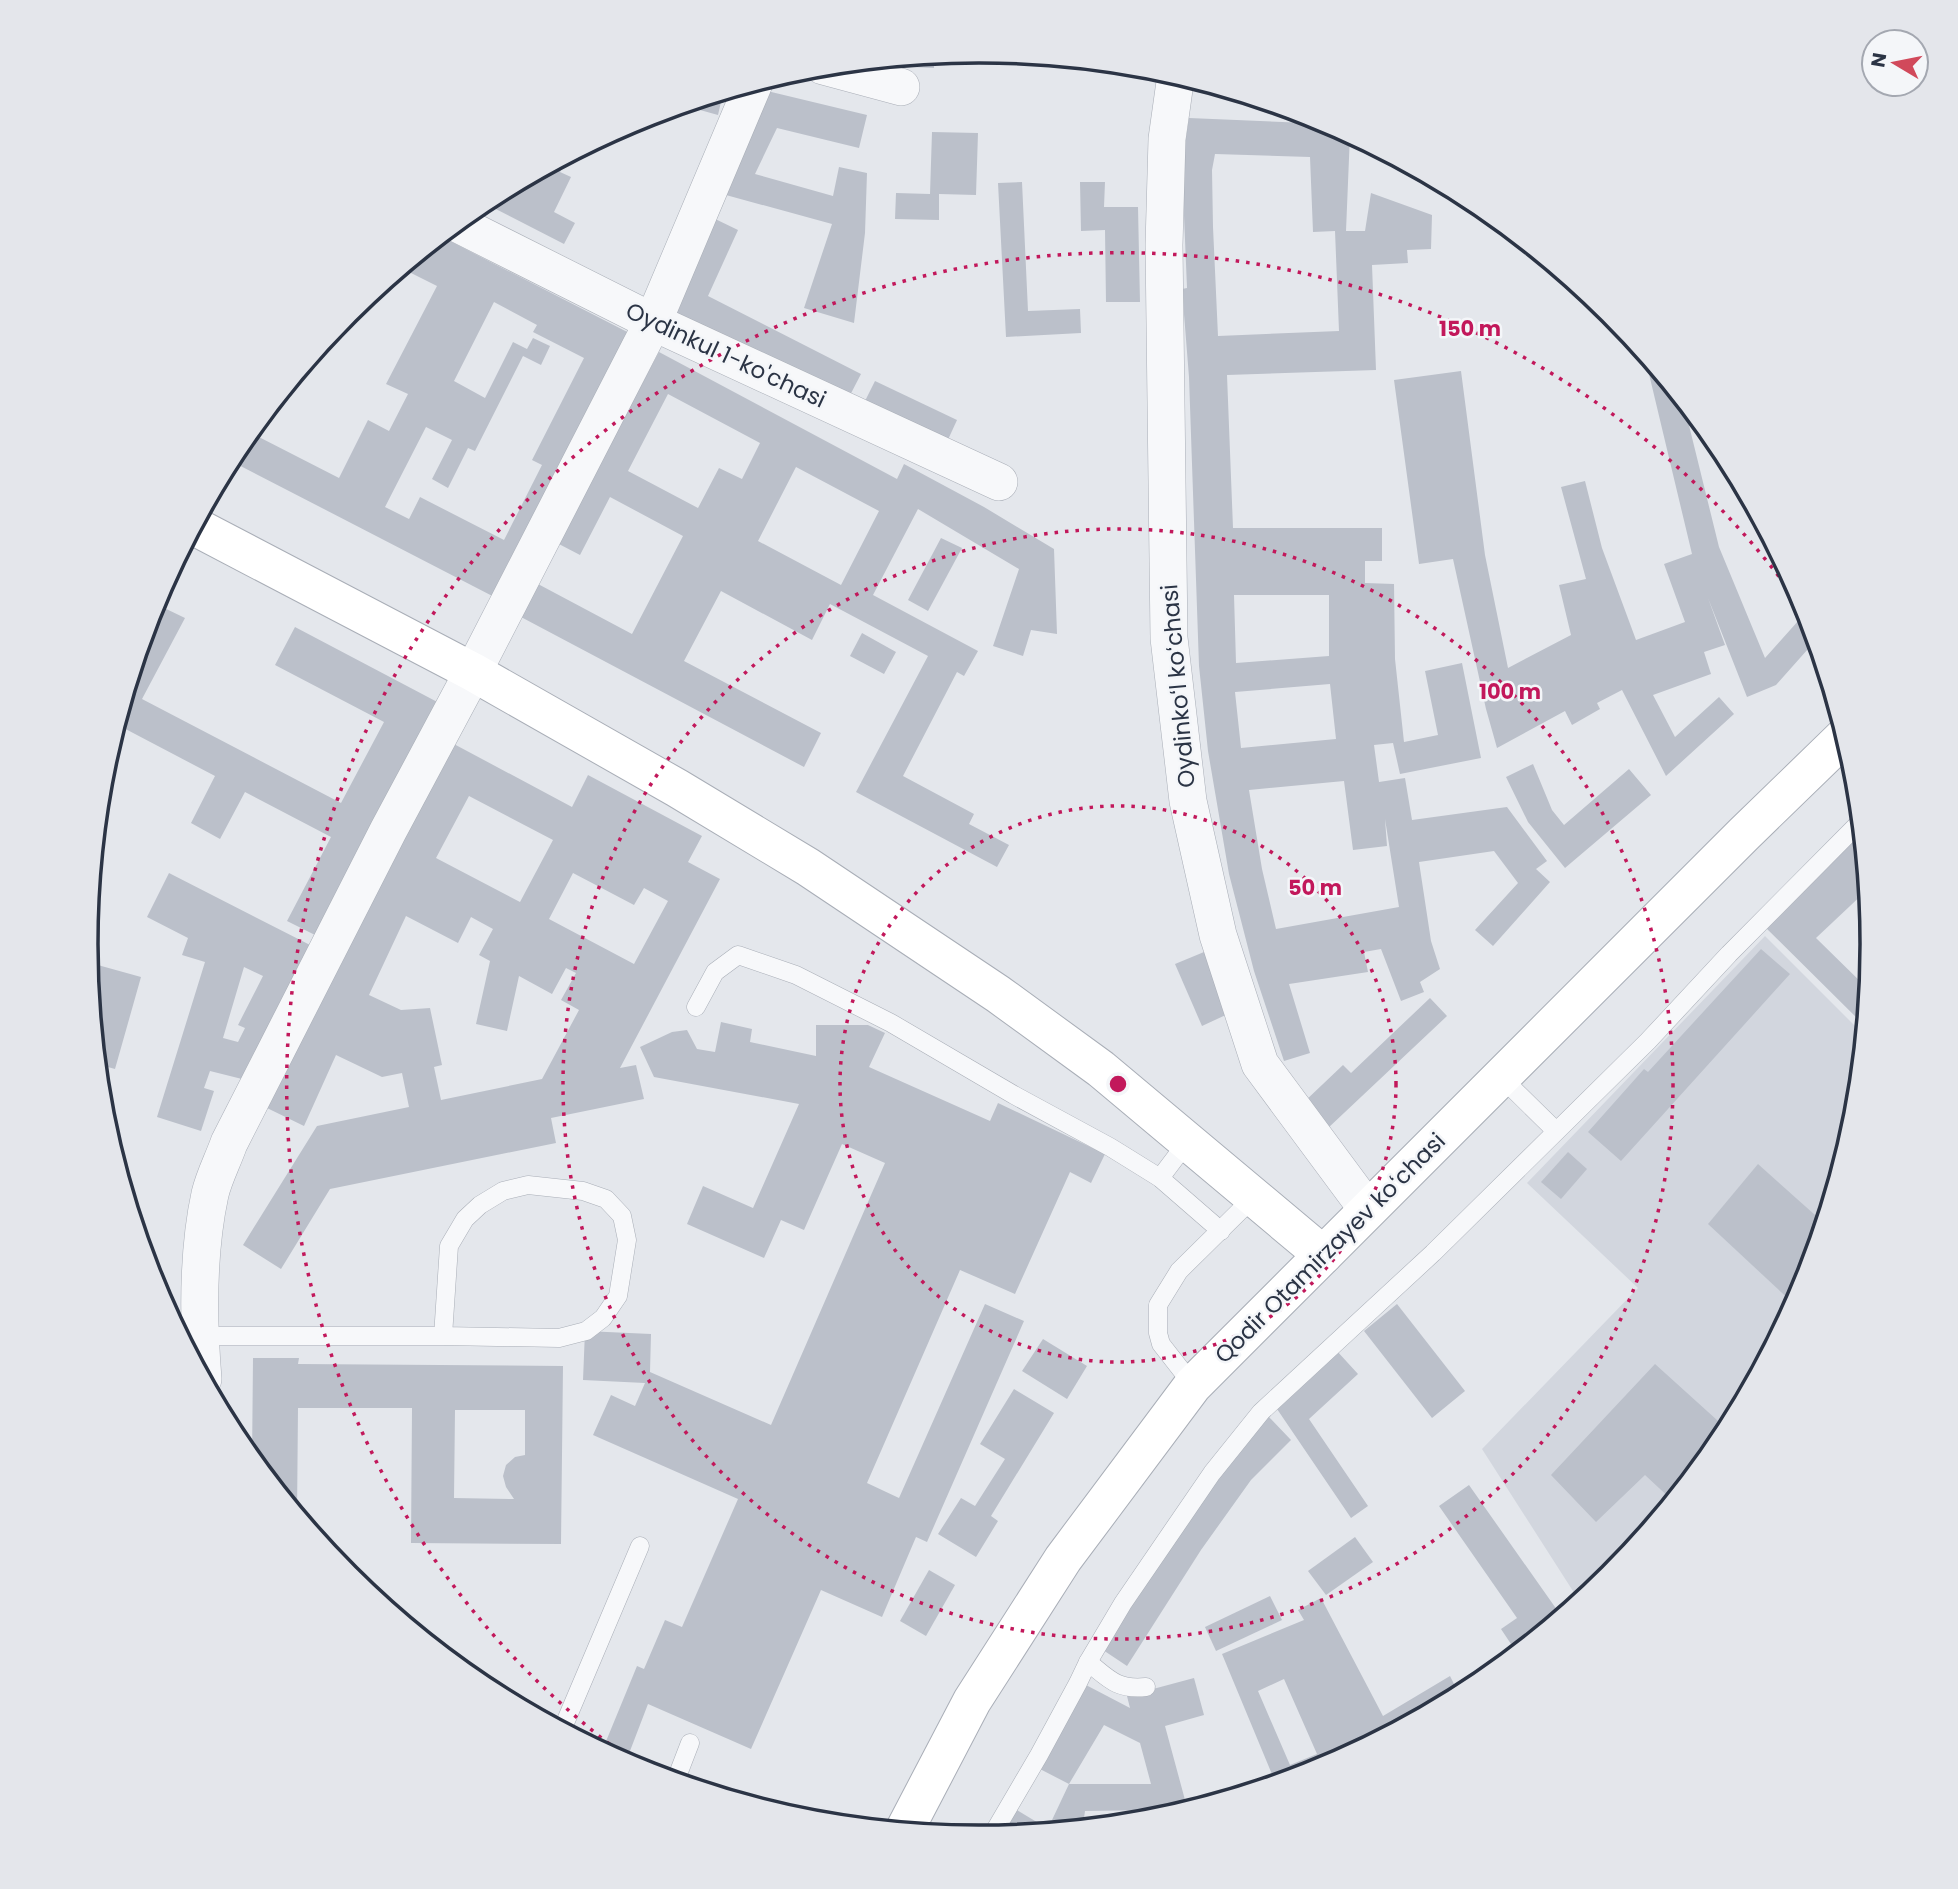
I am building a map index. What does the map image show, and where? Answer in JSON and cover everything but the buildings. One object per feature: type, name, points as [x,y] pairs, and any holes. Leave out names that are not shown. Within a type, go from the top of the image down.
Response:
[{"type":"main road","points":[[202,530],[473,672],[677,788],[808,867],[998,994],[1101,1069],[1323,1255]]},
{"type":"main road","name":"Qodir Otamirzayev koʻchasi","points":[[908,1823],[972,1701],[1063,1559],[1194,1385],[1837,744]]},
{"type":"street","points":[[850,73],[901,87]]},
{"type":"street","name":"Oydinkoʻl koʻchasi","points":[[1174,85],[1167,139],[1164,244],[1169,638],[1188,801],[1218,935],[1260,1064],[1368,1210]]},
{"type":"street","points":[[186,1329],[211,1191],[229,1143],[653,322],[750,93]]},
{"type":"street","name":"Oydinkul 1-ko'chasi","points":[[466,228],[653,322],[999,482]]},
{"type":"lane","points":[[998,1825],[1122,1603],[1212,1473],[1261,1412],[1433,1253],[1648,1041],[1729,954],[1853,829]]},
{"type":"lane","points":[[696,1007],[715,972],[738,955],[796,975],[891,1023],[1118,1152],[1160,1178],[1221,1231]]},
{"type":"lane","points":[[1501,1077],[1556,1131]]},
{"type":"lane","points":[[1160,1178],[1188,1141]]},
{"type":"lane","points":[[186,1329],[443,1336],[559,1338],[586,1331],[603,1318],[618,1296],[627,1240],[622,1216],[606,1199],[583,1191],[528,1185],[503,1191],[480,1205],[465,1219],[449,1246],[443,1336]]},
{"type":"lane","points":[[1194,1385],[1161,1344],[1158,1333],[1158,1305],[1179,1271],[1254,1197]]},
{"type":"lane","points":[[565,1722],[640,1546]]},
{"type":"lane","points":[[1088,1662],[1115,1683],[1130,1689],[1146,1687]]},
{"type":"lane","points":[[679,1773],[690,1744]]},
{"type":"shaded area","points":[[1765,936],[1856,1027],[1844,1116],[1830,1173],[1814,1228],[1770,1334],[1712,1434],[1678,1481],[1642,1526],[1575,1593],[1482,1449],[1638,1288],[1527,1183]]}]
